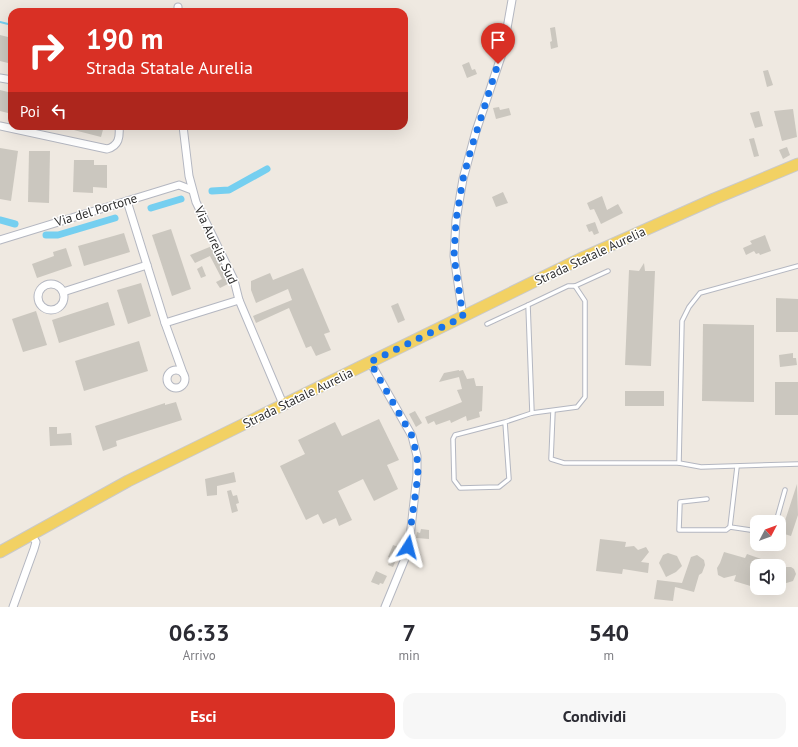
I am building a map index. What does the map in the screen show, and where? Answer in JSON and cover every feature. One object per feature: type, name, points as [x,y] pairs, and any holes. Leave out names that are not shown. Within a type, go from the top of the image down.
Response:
[{"type":"main road","name":"Strada Statale Aurelia","points":[[0,552],[128,481],[580,259],[714,199],[798,164]]},
{"type":"street","points":[[463,317],[454,256],[456,220],[463,179],[476,131],[503,51],[512,0]]},
{"type":"street","points":[[18,130],[107,150],[113,148],[118,143],[119,130]]},
{"type":"street","name":"Via Aurelia Sud","points":[[184,130],[192,190],[196,202],[234,280],[239,300],[283,404]]},
{"type":"street","name":"Via del Portone","points":[[0,240],[179,185],[192,190]]},
{"type":"street","points":[[127,201],[165,323],[183,373]]},
{"type":"street","points":[[63,292],[147,265]]},
{"type":"street","points":[[165,323],[239,300]]},
{"type":"street","points":[[370,362],[412,436],[417,456],[418,475],[406,556],[390,591],[385,607]]},
{"type":"street","points":[[13,607],[36,542],[32,534]]},
{"type":"lane","points":[[679,463],[682,321],[689,306],[700,293],[798,266]]},
{"type":"lane","points":[[486,324],[568,286],[575,286],[608,270]]},
{"type":"lane","points":[[505,422],[509,478],[499,487],[460,488],[454,480],[453,439],[455,435],[505,422],[532,413],[577,407],[585,397],[585,301],[575,286]]},
{"type":"lane","points":[[528,305],[532,413]]},
{"type":"lane","points":[[553,411],[551,459],[564,463],[679,463],[701,467],[798,464]]},
{"type":"lane","points":[[730,527],[737,467]]},
{"type":"lane","points":[[778,515],[785,490]]},
{"type":"lane","points":[[707,499],[680,502],[679,530],[726,530],[730,527],[750,530]]},
{"type":"building","points":[[555,27],[558,47],[551,49],[550,42],[552,41],[550,28]]},
{"type":"building","points":[[0,35],[8,37],[8,63],[0,61]]},
{"type":"building","points":[[469,62],[472,70],[475,69],[477,74],[467,78],[462,65]]},
{"type":"building","points":[[768,70],[773,85],[767,87],[763,71]]},
{"type":"building","points":[[0,90],[8,92],[8,113],[0,111]]},
{"type":"building","points":[[499,107],[500,110],[509,108],[511,115],[496,119],[493,108]]},
{"type":"building","points":[[793,109],[797,137],[782,141],[774,111]]},
{"type":"building","points":[[759,111],[763,126],[755,128],[750,113]]},
{"type":"building","points":[[74,130],[103,130],[101,137]]},
{"type":"building","points":[[754,138],[759,156],[754,157],[749,139]]},
{"type":"building","points":[[787,147],[790,155],[783,159],[779,150]]},
{"type":"building","points":[[0,148],[18,151],[11,201],[0,199]]},
{"type":"building","points":[[29,151],[50,151],[49,203],[28,202]]},
{"type":"building","points":[[74,160],[94,160],[94,165],[107,165],[107,188],[93,187],[93,193],[73,192]]},
{"type":"building","points":[[503,192],[508,203],[496,207],[492,197]]},
{"type":"building","points":[[602,196],[607,210],[618,204],[623,213],[601,224],[594,209],[590,210],[587,203]]},
{"type":"building","points":[[595,222],[599,233],[594,235],[592,231],[589,232],[586,225]]},
{"type":"building","points":[[171,229],[191,289],[172,296],[152,235]]},
{"type":"building","points":[[124,233],[130,252],[84,266],[78,246]]},
{"type":"building","points":[[765,235],[771,251],[760,255],[759,253],[756,254],[754,251],[746,255],[743,248],[752,244],[750,241]]},
{"type":"building","points":[[212,246],[230,283],[220,288],[216,282],[222,279],[210,256],[195,263],[190,255]]},
{"type":"building","points":[[66,248],[72,266],[37,278],[32,264],[54,256],[53,252]]},
{"type":"building","points":[[644,263],[645,271],[655,271],[651,366],[625,365],[629,270],[639,271]]},
{"type":"building","points":[[202,266],[206,276],[201,278],[197,269]]},
{"type":"building","points":[[303,268],[330,332],[324,334],[331,350],[316,356],[311,346],[306,348],[289,308],[256,323],[253,316],[292,300],[288,289],[256,303],[251,290],[251,281],[270,273],[273,280]]},
{"type":"building","points":[[141,283],[151,316],[128,324],[117,290]]},
{"type":"building","points":[[776,298],[798,299],[798,332],[776,332]]},
{"type":"building","points":[[108,302],[115,325],[59,343],[52,320]]},
{"type":"building","points":[[398,303],[405,320],[398,323],[391,306]]},
{"type":"building","points":[[36,311],[47,345],[23,352],[12,319]]},
{"type":"building","points":[[703,324],[754,325],[754,402],[702,401]]},
{"type":"building","points":[[139,341],[148,371],[84,391],[75,361]]},
{"type":"building","points":[[793,353],[793,358],[796,358],[797,365],[780,367],[779,355]]},
{"type":"building","points":[[463,370],[467,379],[474,378],[476,386],[483,386],[482,411],[479,412],[480,417],[467,421],[466,416],[451,423],[450,420],[436,425],[434,421],[428,424],[425,417],[462,402],[457,390],[462,389],[459,377],[439,382],[444,373]]},
{"type":"building","points":[[775,382],[798,382],[798,415],[775,415]]},
{"type":"building","points":[[625,391],[664,391],[664,406],[625,406]]},
{"type":"building","points":[[176,402],[182,420],[116,441],[117,446],[103,451],[95,426],[165,403],[165,405]]},
{"type":"building","points":[[415,411],[422,423],[416,427],[409,414]]},
{"type":"building","points":[[379,419],[399,460],[387,465],[398,489],[374,501],[363,479],[338,491],[352,520],[339,526],[336,518],[323,524],[318,514],[306,520],[280,466],[305,454],[298,440],[335,422],[342,436]]},
{"type":"building","points":[[49,427],[57,427],[57,434],[71,433],[72,445],[50,446]]},
{"type":"building","points":[[234,472],[236,482],[217,486],[217,495],[207,496],[205,479]]},
{"type":"building","points":[[797,484],[798,515],[791,536],[786,534],[786,518]]},
{"type":"building","points":[[231,490],[233,496],[237,495],[239,503],[236,504],[238,511],[232,513],[227,491]]},
{"type":"building","points":[[421,529],[429,530],[429,539],[416,538],[417,532],[420,533]]},
{"type":"building","points":[[600,539],[626,542],[625,547],[634,546],[638,550],[646,547],[649,552],[641,562],[649,563],[648,573],[623,569],[622,574],[596,571]]},
{"type":"building","points":[[393,545],[401,548],[393,567],[388,565],[391,558],[388,557]]},
{"type":"building","points":[[724,552],[745,558],[747,554],[761,559],[750,559],[750,586],[734,581],[736,575],[724,578],[718,575],[717,568]]},
{"type":"building","points":[[668,553],[677,556],[682,566],[676,572],[666,577],[659,563],[663,555]]},
{"type":"building","points":[[697,555],[704,560],[705,565],[702,573],[699,575],[694,592],[675,587],[673,601],[654,599],[657,580],[682,583],[691,557]]},
{"type":"building","points":[[786,567],[791,567],[794,569],[796,574],[793,581],[786,583]]},
{"type":"building","points":[[376,571],[387,576],[383,584],[380,583],[379,585],[371,582]]},
{"type":"waterway","points":[[0,22],[8,24]]},
{"type":"waterway","points":[[212,191],[229,190],[267,169]]},
{"type":"waterway","points":[[151,208],[181,199]]},
{"type":"waterway","points":[[46,235],[58,235],[115,218]]},
{"type":"waterway","points":[[0,220],[15,224]]},
{"type":"route","points":[[408,547],[418,475],[417,456],[412,436],[370,362],[463,317],[454,256],[456,220],[463,179],[471,149],[498,64]]}]
